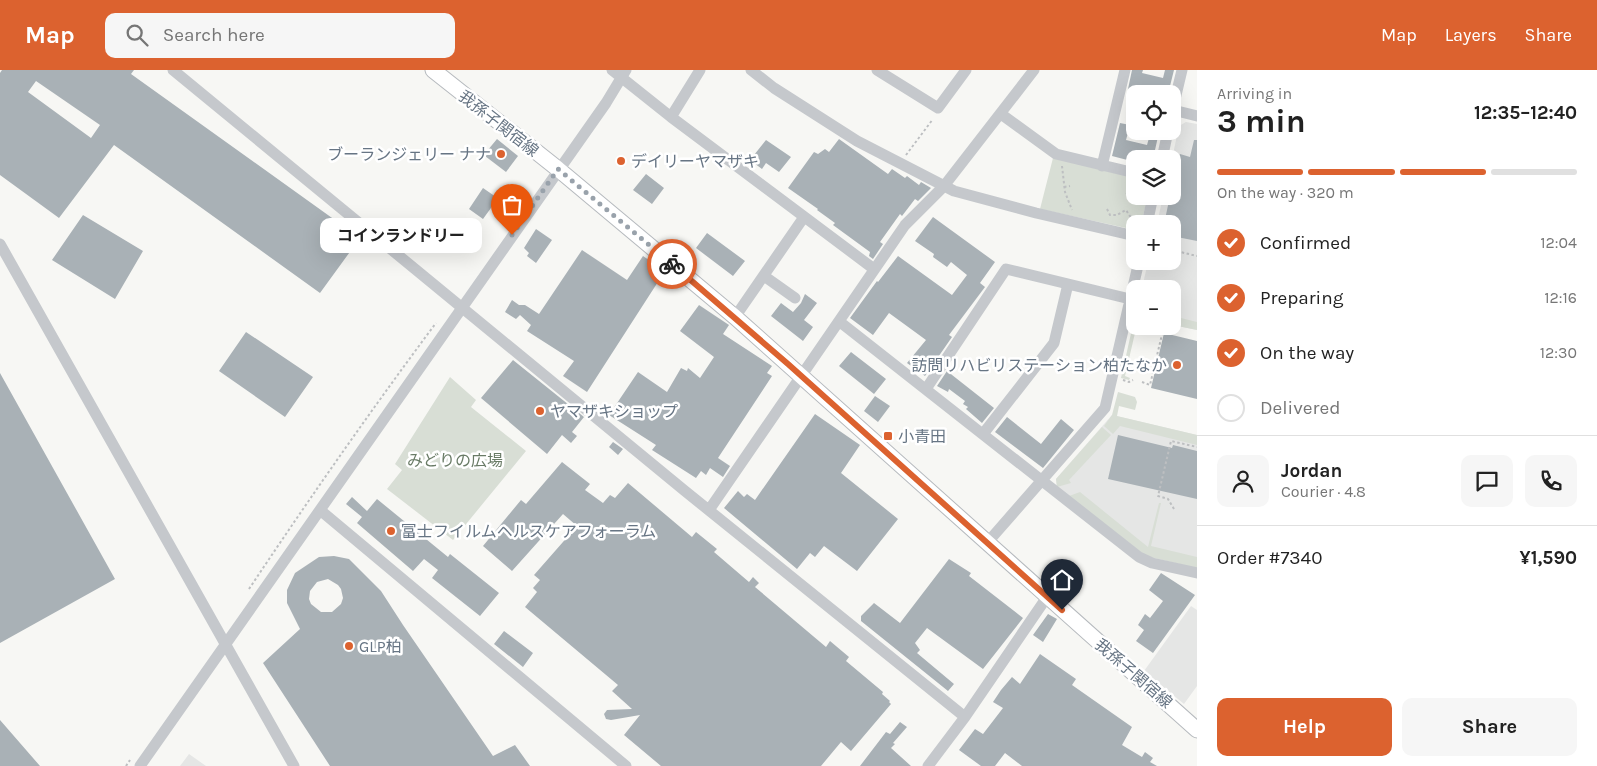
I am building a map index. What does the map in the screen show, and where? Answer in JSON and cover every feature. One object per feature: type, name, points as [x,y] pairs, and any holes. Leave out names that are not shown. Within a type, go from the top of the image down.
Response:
[{"type":"main road","name":"我孫子関宿線","points":[[433,70],[558,169],[735,317],[1197,730]]},
{"type":"street","points":[[173,70],[709,510],[965,717]]},
{"type":"street","points":[[612,70],[624,74],[671,117],[874,269]]},
{"type":"street","points":[[671,117],[700,70]]},
{"type":"street","points":[[751,70],[774,88],[857,141],[954,191],[1126,234]]},
{"type":"street","points":[[877,70],[938,108],[966,70]]},
{"type":"street","points":[[709,510],[840,322],[905,224],[944,186],[1034,70]]},
{"type":"street","points":[[1102,166],[1125,70]]},
{"type":"street","points":[[1179,85],[1182,70]]},
{"type":"street","points":[[140,766],[624,74]]},
{"type":"street","points":[[1181,113],[1197,116]]},
{"type":"street","points":[[1000,114],[1056,154],[1126,171]]},
{"type":"street","points":[[735,317],[804,217]]},
{"type":"street","points":[[0,244],[294,766]]},
{"type":"street","points":[[926,389],[1006,269],[1126,298]]},
{"type":"street","points":[[764,276],[794,298]]},
{"type":"street","points":[[983,434],[1054,343],[1068,284]]},
{"type":"street","points":[[987,543],[1105,408],[1126,316]]},
{"type":"street","points":[[840,322],[1139,557],[1152,563],[1197,573]]},
{"type":"street","points":[[320,510],[626,766]]},
{"type":"street","points":[[928,766],[965,717],[1047,597]]},
{"type":"path","points":[[899,163],[937,113],[938,108]]},
{"type":"path","points":[[1062,156],[1064,187],[1067,201],[1073,213],[1072,222]]},
{"type":"path","points":[[1064,187],[1070,186]]},
{"type":"path","points":[[1107,209],[1110,215],[1117,215],[1126,210],[1129,215]]},
{"type":"path","points":[[1181,252],[1197,256]]},
{"type":"path","points":[[248,592],[296,518],[380,398],[438,321]]},
{"type":"path","points":[[1142,382],[1150,384],[1162,335]]},
{"type":"path","points":[[1118,379],[1129,382],[1133,380]]},
{"type":"path","points":[[1174,509],[1168,499],[1158,496],[1171,441],[1197,447]]},
{"type":"shaded area","points":[[1186,122],[1197,124],[1197,330],[1181,327],[1181,280],[1144,280],[1146,270],[1181,270],[1181,215],[1159,215],[1161,205],[1181,205],[1181,150],[1174,150],[1176,140],[1181,140],[1181,125]]},
{"type":"shaded area","points":[[1112,415],[1197,435],[1197,568],[1150,557],[1057,487],[1056,479]]},
{"type":"shaded area","points":[[1191,606],[1197,610],[1197,686],[1184,704],[1144,671]]},
{"type":"shaded area","points":[[189,754],[206,766],[180,766]]},
{"type":"green space","points":[[1053,158],[1126,176],[1126,205],[1146,205],[1143,215],[1126,215],[1126,228],[1040,209]]},
{"type":"green space","points":[[1181,318],[1197,322],[1197,330],[1181,327]]},
{"type":"green space","points":[[1131,335],[1135,335],[1125,376],[1130,378],[1129,380],[1121,378]]},
{"type":"green space","name":"みどりの広場","points":[[450,377],[476,400],[471,407],[526,451],[453,540],[387,489],[402,470],[395,464]]},
{"type":"green space","points":[[1118,392],[1135,397],[1137,402],[1135,410],[1119,406],[1117,416],[1197,435],[1197,445],[1120,426],[1113,434],[1104,426],[1112,415]]},
{"type":"green space","points":[[1102,427],[1111,435],[1069,480],[1071,483],[1057,487],[1056,479]]},
{"type":"green space","points":[[1080,492],[1148,547],[1159,503],[1161,503],[1151,546],[1197,557],[1197,568],[1143,554],[1069,496]]},
{"type":"building","points":[[2,70],[134,70],[131,74],[360,238],[320,293],[114,145],[59,218],[0,175],[0,73]],"holes":[[[36,81],[100,125],[91,138],[28,92]]]},
{"type":"building","points":[[1132,70],[1143,70],[1142,73],[1163,78],[1165,70],[1174,70],[1170,85],[1129,85]]},
{"type":"building","points":[[1120,123],[1126,124],[1126,140],[1147,145],[1148,140],[1157,140],[1155,150],[1126,150],[1126,160],[1112,156]]},
{"type":"building","name":"ブーランジェリー ナナ","points":[[497,139],[518,156],[506,172],[485,156]]},
{"type":"building","points":[[839,139],[888,174],[892,169],[905,178],[907,176],[919,185],[921,182],[931,188],[918,201],[915,199],[902,216],[900,214],[880,242],[883,244],[873,259],[869,256],[870,252],[833,225],[835,223],[818,209],[788,188],[814,152],[818,154],[825,149],[829,152]]},
{"type":"building","points":[[766,140],[791,157],[779,172],[766,163],[762,169],[750,160]]},
{"type":"building","points":[[1194,140],[1197,140],[1197,241],[1181,238],[1181,215],[1166,215],[1168,205],[1181,205],[1181,154],[1190,157]]},
{"type":"building","points":[[646,174],[664,188],[652,204],[633,190]]},
{"type":"building","points":[[483,188],[496,197],[494,200],[496,201],[483,219],[469,209]]},
{"type":"building","points":[[83,215],[143,251],[115,299],[52,260]]},
{"type":"building","points":[[933,217],[995,262],[980,283],[985,287],[949,335],[952,337],[925,376],[907,363],[926,340],[889,313],[873,335],[850,318],[898,256],[952,295],[967,275],[951,262],[947,267],[933,257],[934,254],[915,241]]},
{"type":"building","points":[[536,229],[552,240],[536,263],[527,256],[529,253],[524,248]]},
{"type":"building","points":[[707,233],[745,261],[733,276],[696,248]]},
{"type":"building","points":[[582,250],[627,280],[643,256],[665,271],[587,392],[563,376],[574,361],[527,331],[531,325],[520,315],[516,319],[505,312],[512,300],[519,305],[525,305],[539,314]]},
{"type":"building","points":[[805,294],[817,303],[804,320],[813,327],[803,341],[771,316],[781,303],[793,312],[801,303]]},
{"type":"building","points":[[699,305],[729,325],[723,334],[772,366],[767,373],[772,376],[718,458],[730,466],[723,477],[710,468],[706,475],[701,471],[696,478],[652,450],[656,445],[609,415],[638,372],[667,392],[681,368],[687,371],[688,368],[700,378],[714,357],[680,331]]},
{"type":"building","points":[[246,332],[313,377],[285,417],[219,371]]},
{"type":"building","name":"訪問リハビリステーション柏たなか","points":[[1164,335],[1172,335],[1197,341],[1197,399],[1151,388]]},
{"type":"building","points":[[851,352],[886,379],[874,394],[839,366]]},
{"type":"building","points":[[513,360],[584,417],[572,432],[577,436],[571,443],[562,435],[547,454],[481,398]]},
{"type":"building","points":[[947,371],[994,408],[982,423],[966,409],[968,407],[963,404],[965,401],[949,389],[948,392],[937,386]]},
{"type":"building","points":[[0,373],[115,579],[0,643]]},
{"type":"building","points":[[875,396],[890,406],[878,422],[864,411]]},
{"type":"building","points":[[815,414],[860,445],[841,473],[898,519],[857,571],[824,546],[815,557],[810,553],[797,569],[724,508],[738,491],[744,497],[747,494],[755,500]]},
{"type":"building","points":[[1007,417],[1041,444],[1061,419],[1074,430],[1043,468],[995,432]]},
{"type":"building","points":[[1118,435],[1172,448],[1173,445],[1197,451],[1197,499],[1108,479]]},
{"type":"building","points":[[613,442],[623,449],[618,455],[609,447]]},
{"type":"building","points":[[562,462],[590,484],[585,490],[603,503],[610,495],[615,498],[628,483],[692,537],[696,532],[717,549],[714,552],[749,582],[753,577],[759,583],[755,587],[826,647],[830,641],[849,657],[846,661],[883,692],[882,694],[891,704],[851,751],[841,742],[821,766],[661,766],[624,735],[640,715],[611,720],[606,719],[604,714],[607,710],[632,709],[612,691],[618,685],[525,607],[537,592],[533,588],[540,580],[534,575],[577,526],[563,514],[512,571],[483,546],[521,500],[526,504]]},
{"type":"building","points":[[352,497],[367,511],[377,499],[448,557],[450,554],[499,593],[480,616],[432,578],[438,570],[424,559],[413,571],[357,523],[362,517],[346,504]]},
{"type":"building","name":"GLP柏","points":[[334,556],[349,559],[381,591],[493,756],[515,745],[530,766],[330,766],[263,663],[300,629],[287,603],[287,590],[295,573],[319,557]],"holes":[[[328,579],[338,585],[343,598],[341,604],[332,612],[321,612],[311,604],[309,599],[310,591],[317,582]]]},
{"type":"building","points":[[949,559],[971,573],[969,576],[1023,618],[983,669],[927,628],[915,643],[920,650],[917,653],[954,684],[948,691],[861,621],[861,616],[874,603],[900,623]]},
{"type":"building","points":[[1161,573],[1195,595],[1153,653],[1136,641],[1144,630],[1138,625],[1145,614],[1150,618],[1163,601],[1149,590]]},
{"type":"building","points":[[1048,614],[1057,619],[1043,642],[1033,635]]},
{"type":"building","points":[[504,631],[533,653],[523,667],[494,644]]},
{"type":"building","points":[[1040,654],[1076,679],[1072,685],[1132,727],[1122,745],[1142,757],[1145,752],[1153,758],[1150,762],[1157,766],[1022,766],[1005,753],[995,766],[981,766],[959,750],[975,729],[983,734],[1003,708],[993,702],[1001,690],[1012,677],[1020,684]]},
{"type":"building","points":[[0,720],[40,766],[0,766]]},
{"type":"building","points":[[900,722],[907,727],[891,748],[911,766],[860,766],[886,732],[890,734]]},
{"type":"way so far","points":[[512,235],[558,169],[672,264]]},
{"type":"place","name":"ブーランジェリー ナナ","points":[[501,154]]},
{"type":"place","name":"デイリーヤマザキ","points":[[621,161]]},
{"type":"place","name":"コインランドリー","points":[[512,235]]},
{"type":"place","name":"訪問リハビリステーション柏たなか","points":[[1177,365]]},
{"type":"place","name":"ヤマザキショップ","points":[[540,411]]},
{"type":"place","name":"小青田","points":[[888,436]]},
{"type":"place","name":"富士フイルムヘルスケアフォーラム","points":[[391,531]]},
{"type":"place","name":"GLP柏","points":[[349,646]]},
{"type":"route","points":[[672,264],[788,364],[1062,610]]}]
